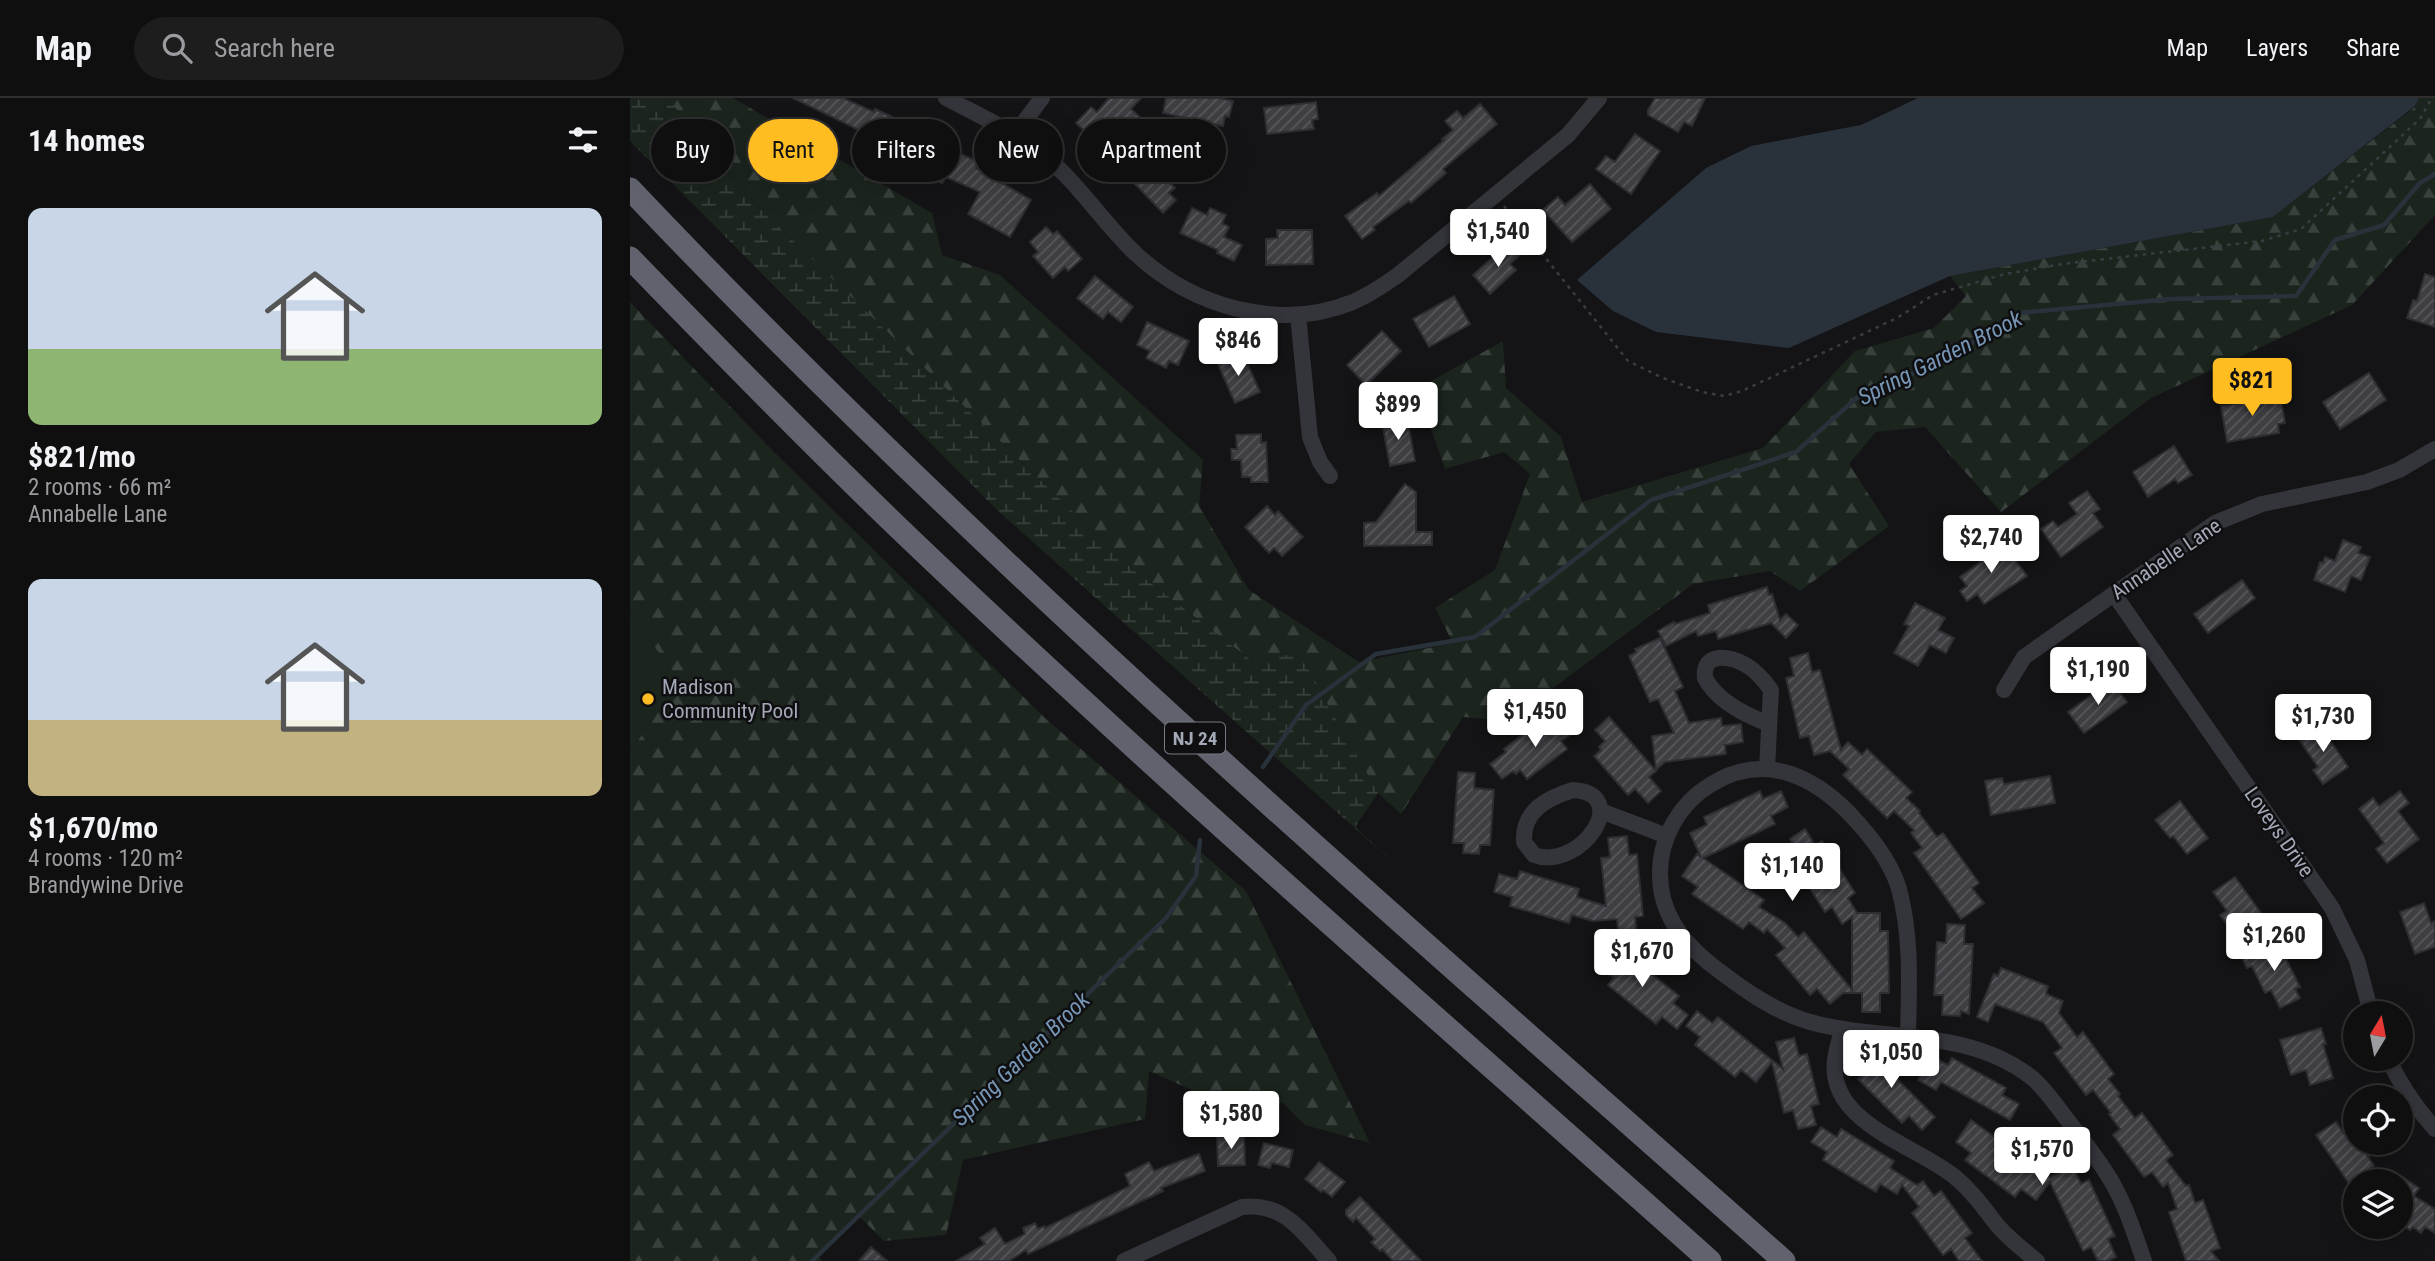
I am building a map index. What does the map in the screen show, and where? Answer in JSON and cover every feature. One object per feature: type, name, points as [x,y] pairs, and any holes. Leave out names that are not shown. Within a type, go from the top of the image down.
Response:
[{"type":"highway","name":"NJ 24","points":[[630,189],[810,374],[1186,731],[1784,1261]]},
{"type":"highway","name":"NJ 24","points":[[630,258],[776,408],[1029,651],[1153,765],[1710,1261]]},
{"type":"street","points":[[946,98],[986,119]]},
{"type":"street","points":[[1026,119],[1042,98]]},
{"type":"street","points":[[1063,173],[1135,252],[1177,285],[1224,306],[1255,313],[1298,315],[1326,310],[1376,291],[1569,135],[1599,98]]},
{"type":"street","points":[[1298,315],[1310,437],[1320,462],[1330,476]]},
{"type":"street","name":"Annabelle Lane","points":[[2004,690],[2024,657],[2216,523],[2262,504],[2367,482],[2399,470],[2435,449]]},
{"type":"street","name":"Loveys Drive","points":[[2114,594],[2332,908],[2357,960],[2368,1001]]},
{"type":"street","points":[[1767,769],[1771,690],[1759,674],[1745,664],[1717,657],[1706,664],[1705,678],[1718,695],[1754,718],[1769,724]]},
{"type":"street","points":[[1908,1035],[1909,957],[1898,885],[1888,863],[1869,835],[1844,807],[1824,789],[1807,779],[1784,771],[1767,769],[1727,776],[1709,785],[1693,798],[1675,819],[1667,836],[1660,870],[1661,890],[1668,914],[1681,936],[1732,981],[1784,1013],[1842,1029],[1950,1042],[1979,1051],[2030,1077],[2047,1094],[2112,1182],[2124,1206],[2144,1261]]},
{"type":"street","points":[[1601,811],[1591,835],[1567,853],[1541,857],[1527,848],[1524,842],[1526,822],[1544,802],[1573,790],[1583,791],[1597,801],[1601,811],[1667,836]]},
{"type":"street","points":[[1842,1029],[1835,1074],[1840,1090],[1857,1116],[1955,1177],[1973,1194],[1999,1227],[2037,1261]]},
{"type":"street","points":[[2394,1071],[2401,1085],[2435,1129]]},
{"type":"street","points":[[1124,1261],[1242,1208],[1255,1206],[1269,1208],[1290,1219],[1329,1261]]},
{"type":"path","points":[[1495,195],[1628,361],[1663,378],[1702,392],[1724,396],[1742,391],[1885,324],[1933,295],[2005,274],[2062,264],[2262,241],[2301,229],[2420,119],[2432,98]]},
{"type":"green space","points":[[630,98],[667,98],[684,119],[651,119],[651,162],[630,141]]},
{"type":"green space","points":[[667,98],[733,98],[769,119],[748,119],[748,182],[838,182],[838,159],[852,167],[852,182],[878,182],[932,213],[942,255],[1000,275],[1203,460],[1199,506],[1249,590],[1359,662],[1453,643],[1435,608],[1495,570],[1530,474],[1504,452],[1445,469],[1417,389],[1503,341],[1506,388],[1561,437],[1582,502],[1763,448],[1855,351],[1934,328],[1966,296],[1950,276],[2273,217],[2415,107],[2419,98],[2435,98],[2435,215],[2352,305],[2151,398],[2001,512],[1925,427],[1876,432],[1849,464],[1889,526],[1800,591],[1770,571],[1693,584],[1509,721],[1463,717],[1401,814],[1378,793],[1299,654],[1252,661],[1130,567],[757,206],[734,178],[734,119],[684,119]]},
{"type":"green space","points":[[734,178],[757,206],[1130,567],[1252,661],[1299,653],[1378,793],[1355,827],[1402,870],[998,511],[671,182],[734,182]]},
{"type":"green space","points":[[630,302],[768,446],[1046,719],[1246,891],[1370,1143],[1305,1125],[1283,1103],[1237,1110],[1149,1071],[1145,1119],[963,1160],[946,1235],[884,1241],[859,1216],[818,1256],[822,1261],[630,1261],[630,752],[679,680],[630,614]]},
{"type":"green space","name":"Madison Community Pool","points":[[630,614],[679,680],[630,752]]},
{"type":"shaded area","points":[[1918,98],[2419,98],[2415,106],[2273,217],[1950,276],[1789,348],[1656,332],[1613,311],[1577,280],[1706,168],[1751,146],[1861,125]]},
{"type":"building","points":[[793,98],[843,98],[897,119],[852,119],[852,127]]},
{"type":"building","points":[[1109,98],[1141,98],[1131,109],[1142,119],[1080,119],[1091,107],[1097,112]]},
{"type":"building","points":[[1166,98],[1218,98],[1233,101],[1229,117],[1225,116],[1224,119],[1191,119],[1163,113]]},
{"type":"building","points":[[1655,98],[1705,98],[1692,126],[1684,122],[1678,132],[1648,115]]},
{"type":"building","points":[[1316,102],[1318,119],[1312,120],[1314,129],[1267,134],[1264,108]]},
{"type":"building","points":[[1480,104],[1497,124],[1443,169],[1446,173],[1411,203],[1409,201],[1373,227],[1375,230],[1362,239],[1345,216],[1377,193],[1379,196],[1444,140],[1442,139],[1453,130],[1445,121],[1457,111],[1463,118]]},
{"type":"building","points":[[1635,134],[1660,151],[1631,194],[1596,169],[1606,156],[1615,162]]},
{"type":"building","points":[[960,154],[974,160],[974,182],[1000,182],[1031,200],[1010,237],[968,214],[980,192],[957,182],[960,182]]},
{"type":"building","points":[[1133,182],[1169,182],[1175,188],[1169,193],[1176,200],[1163,213]]},
{"type":"building","points":[[1590,184],[1611,209],[1572,242],[1543,210],[1558,197],[1565,205]]},
{"type":"building","points":[[1192,208],[1207,215],[1210,208],[1226,215],[1222,223],[1229,227],[1224,237],[1242,245],[1234,261],[1217,253],[1218,250],[1180,233]]},
{"type":"building","points":[[1046,227],[1053,234],[1057,231],[1082,259],[1068,271],[1065,267],[1053,278],[1033,256],[1038,252],[1030,242]]},
{"type":"building","points":[[1277,230],[1312,230],[1313,264],[1266,265],[1266,239],[1278,238]]},
{"type":"building","points":[[1510,242],[1521,254],[1510,264],[1516,270],[1490,294],[1473,275]]},
{"type":"building","points":[[2425,274],[2435,277],[2435,327],[2407,318],[2413,300],[2417,301]]},
{"type":"building","points":[[1095,276],[1133,307],[1121,322],[1108,312],[1103,319],[1077,298]]},
{"type":"building","points":[[1454,296],[1470,324],[1429,347],[1413,319]]},
{"type":"building","points":[[1147,322],[1189,341],[1178,365],[1169,361],[1166,368],[1146,358],[1150,351],[1137,345]]},
{"type":"building","points":[[1382,331],[1401,351],[1366,385],[1347,365]]},
{"type":"building","points":[[1232,355],[1234,360],[1244,356],[1260,392],[1235,403],[1217,362]]},
{"type":"building","points":[[2369,373],[2386,400],[2340,429],[2323,402]]},
{"type":"building","points":[[2268,394],[2269,402],[2281,400],[2285,423],[2278,424],[2279,433],[2227,442],[2221,406],[2239,403],[2238,398]]},
{"type":"building","points":[[1407,417],[1415,461],[1390,466],[1382,422]]},
{"type":"building","points":[[1261,434],[1261,443],[1266,442],[1268,482],[1251,482],[1251,477],[1242,477],[1241,460],[1232,460],[1231,449],[1237,449],[1236,435]]},
{"type":"building","points":[[2174,446],[2192,475],[2178,483],[2175,479],[2148,497],[2133,472]]},
{"type":"building","points":[[1405,484],[1416,492],[1416,532],[1432,532],[1432,545],[1364,546],[1364,523],[1376,522]]},
{"type":"building","points":[[2087,491],[2100,509],[2093,513],[2103,527],[2061,557],[2041,529],[2053,521],[2058,527],[2077,514],[2069,503]]},
{"type":"building","points":[[1267,506],[1275,515],[1278,511],[1303,537],[1282,556],[1274,548],[1269,553],[1245,527]]},
{"type":"building","points":[[1986,540],[1999,560],[2009,552],[2027,576],[1984,604],[1977,594],[1967,601],[1960,591],[1967,586],[1960,577],[1982,561],[1974,548]]},
{"type":"building","points":[[2343,540],[2361,547],[2358,553],[2370,557],[2361,580],[2351,576],[2345,592],[2314,580],[2320,562],[2323,563],[2325,557],[2335,561]]},
{"type":"building","points":[[2242,580],[2255,598],[2208,633],[2194,614]]},
{"type":"building","points":[[1767,587],[1780,620],[1786,614],[1798,625],[1786,638],[1771,623],[1718,639],[1716,631],[1698,636],[1696,631],[1666,646],[1658,631],[1674,622],[1675,624],[1710,613],[1708,605]]},
{"type":"building","points":[[1915,603],[1945,618],[1938,630],[1954,638],[1946,653],[1930,645],[1918,666],[1894,653],[1909,626],[1904,624]]},
{"type":"building","points":[[1660,638],[1683,687],[1675,691],[1689,723],[1721,718],[1722,726],[1741,724],[1743,742],[1725,745],[1726,754],[1665,762],[1656,770],[1652,736],[1674,733],[1658,699],[1650,702],[1629,656],[1636,652],[1635,649]]},
{"type":"building","points":[[1808,653],[1812,672],[1820,670],[1841,750],[1848,742],[1862,755],[1867,749],[1912,792],[1906,798],[1920,811],[1937,837],[1943,833],[1979,883],[1972,888],[1984,903],[1961,919],[1914,853],[1922,848],[1911,833],[1914,830],[1894,811],[1887,818],[1843,775],[1849,769],[1830,751],[1814,755],[1809,736],[1800,738],[1786,678],[1794,676],[1790,658]]},
{"type":"building","points":[[2111,681],[2127,702],[2084,733],[2068,712]]},
{"type":"building","points":[[1567,716],[1578,730],[1561,741],[1567,749],[1527,779],[1520,770],[1516,774],[1513,771],[1502,779],[1490,764],[1506,752],[1504,749],[1544,718],[1551,727]]},
{"type":"building","points":[[1609,717],[1656,771],[1649,777],[1661,791],[1648,803],[1635,789],[1628,795],[1594,756],[1605,741],[1595,730]]},
{"type":"building","points":[[2319,724],[2348,767],[2323,784],[2313,770],[2318,767],[2298,738]]},
{"type":"building","points":[[1458,772],[1475,773],[1474,788],[1494,790],[1490,845],[1480,845],[1479,854],[1463,853],[1464,843],[1453,843]]},
{"type":"building","points":[[2050,776],[2055,803],[1991,815],[1985,781],[2002,778],[2004,784]]},
{"type":"building","points":[[1760,791],[1763,799],[1781,791],[1788,807],[1771,816],[1775,824],[1703,858],[1764,900],[1759,907],[1785,923],[1798,937],[1804,932],[1852,990],[1852,917],[1842,924],[1832,907],[1825,912],[1792,860],[1800,855],[1790,839],[1805,829],[1815,845],[1822,841],[1855,893],[1848,898],[1857,913],[1880,913],[1880,931],[1888,931],[1889,993],[1880,993],[1880,1012],[1862,1012],[1862,993],[1843,993],[1830,1004],[1817,989],[1810,995],[1776,955],[1785,948],[1767,929],[1764,933],[1749,922],[1743,929],[1692,894],[1698,887],[1682,876],[1697,854],[1701,857],[1690,833],[1707,825],[1704,817]]},
{"type":"building","points":[[2400,791],[2409,803],[2398,811],[2419,839],[2387,863],[2376,849],[2384,843],[2359,809],[2373,798],[2379,806]]},
{"type":"building","points":[[2180,801],[2208,838],[2187,854],[2173,836],[2170,838],[2155,820]]},
{"type":"building","points":[[1627,836],[1629,855],[1637,854],[1643,916],[1635,917],[1637,936],[1619,938],[1617,919],[1593,921],[1572,915],[1569,923],[1510,906],[1512,897],[1494,892],[1499,874],[1517,879],[1520,871],[1579,889],[1577,897],[1606,906],[1601,858],[1610,857],[1608,838]]},
{"type":"building","points":[[2235,877],[2261,913],[2233,933],[2220,915],[2227,911],[2213,892]]},
{"type":"building","points":[[2424,903],[2431,923],[2435,921],[2435,947],[2415,954],[2400,912]]},
{"type":"building","points":[[1947,924],[1965,925],[1964,944],[1973,944],[1969,1014],[1961,1011],[1960,1016],[1942,1015],[1943,995],[1934,995],[1937,942],[1946,943]]},
{"type":"building","points":[[2284,942],[2291,957],[2286,959],[2300,987],[2295,989],[2300,998],[2280,1008],[2271,990],[2265,993],[2252,966],[2247,968],[2241,956],[2263,946],[2265,951]]},
{"type":"building","points":[[1616,946],[1679,996],[1673,1003],[1688,1015],[1677,1029],[1662,1017],[1656,1024],[1608,985],[1614,978],[1599,966]]},
{"type":"building","points":[[2001,968],[2048,986],[2046,994],[2063,1001],[2059,1013],[2077,1037],[2083,1032],[2114,1074],[2108,1079],[2120,1094],[2118,1096],[2135,1118],[2142,1113],[2173,1155],[2166,1160],[2186,1186],[2189,1185],[2195,1203],[2203,1200],[2220,1248],[2211,1251],[2219,1261],[2186,1261],[2169,1212],[2177,1209],[2168,1183],[2163,1187],[2152,1172],[2144,1177],[2113,1135],[2120,1129],[2109,1114],[2111,1113],[2093,1090],[2086,1095],[2054,1053],[2062,1048],[2043,1022],[1995,1004],[1988,1022],[1977,1017],[1994,974],[1998,976]]},
{"type":"building","points":[[1697,1011],[1712,1023],[1718,1017],[1783,1069],[1776,1042],[1794,1038],[1799,1056],[1807,1054],[1819,1104],[1811,1106],[1816,1125],[1798,1129],[1793,1110],[1784,1113],[1772,1062],[1756,1082],[1741,1070],[1735,1077],[1695,1045],[1700,1037],[1686,1026]]},
{"type":"building","points":[[2321,1028],[2333,1078],[2310,1085],[2306,1070],[2291,1075],[2280,1040]]},
{"type":"building","points":[[1864,1046],[1935,1117],[1922,1130],[1909,1116],[1902,1123],[1858,1079],[1865,1073],[1851,1060]]},
{"type":"building","points":[[1931,1056],[1948,1065],[1952,1058],[2006,1088],[2002,1095],[2019,1104],[2010,1120],[1941,1082],[1936,1090],[1918,1080]]},
{"type":"building","points":[[1971,1120],[2050,1177],[2073,1166],[2081,1184],[2089,1180],[2115,1236],[2108,1239],[2116,1257],[2098,1261],[2091,1247],[2083,1251],[2050,1182],[2036,1200],[2021,1189],[2015,1197],[1965,1160],[1971,1153],[1956,1142]]},
{"type":"building","points":[[2336,1122],[2343,1132],[2343,1155],[2367,1155],[2374,1166],[2369,1169],[2343,1169],[2343,1175],[2316,1135]]},
{"type":"building","points":[[1821,1127],[1837,1137],[1841,1129],[1894,1161],[1890,1168],[1917,1185],[1923,1181],[1934,1196],[1941,1191],[1972,1233],[1965,1238],[1982,1261],[1959,1261],[1951,1249],[1943,1255],[1912,1213],[1919,1207],[1902,1185],[1897,1194],[1880,1184],[1876,1192],[1823,1160],[1827,1152],[1811,1142]]},
{"type":"building","points":[[1244,1136],[1245,1165],[1218,1166],[1217,1137]]},
{"type":"building","points":[[1264,1143],[1293,1150],[1289,1167],[1272,1163],[1270,1168],[1258,1165]]},
{"type":"building","points":[[1199,1154],[1205,1171],[1161,1188],[1163,1191],[1028,1254],[1026,1250],[1009,1261],[956,1261],[985,1244],[980,1238],[995,1228],[1005,1244],[1025,1234],[1023,1228],[1035,1223],[1038,1229],[1044,1226],[1045,1228],[1130,1186],[1125,1174],[1149,1162],[1154,1171]]},
{"type":"building","points":[[1319,1162],[1345,1182],[1332,1197],[1305,1179]]},
{"type":"building","points":[[2413,1184],[2419,1188],[2414,1196],[2435,1209],[2435,1233],[2425,1227],[2421,1233],[2413,1227]]},
{"type":"building","points":[[1360,1197],[1421,1261],[1393,1261],[1371,1242],[1375,1239],[1356,1218],[1353,1222],[1346,1215],[1346,1210]]},
{"type":"building","points":[[871,1247],[887,1261],[859,1261]]},
{"type":"waterway","name":"Spring Garden Brook","points":[[1263,767],[1306,705],[1376,654],[1475,637],[1651,500],[1796,452],[1861,394],[1942,362],[2019,313],[2171,299],[2296,296],[2335,240],[2384,225],[2420,183],[2435,174]]},
{"type":"waterway","name":"Spring Garden Brook","points":[[812,1261],[1166,918],[1196,876],[1200,840]]},
{"type":"place","name":"Madison Community Pool","points":[[648,699]]}]
